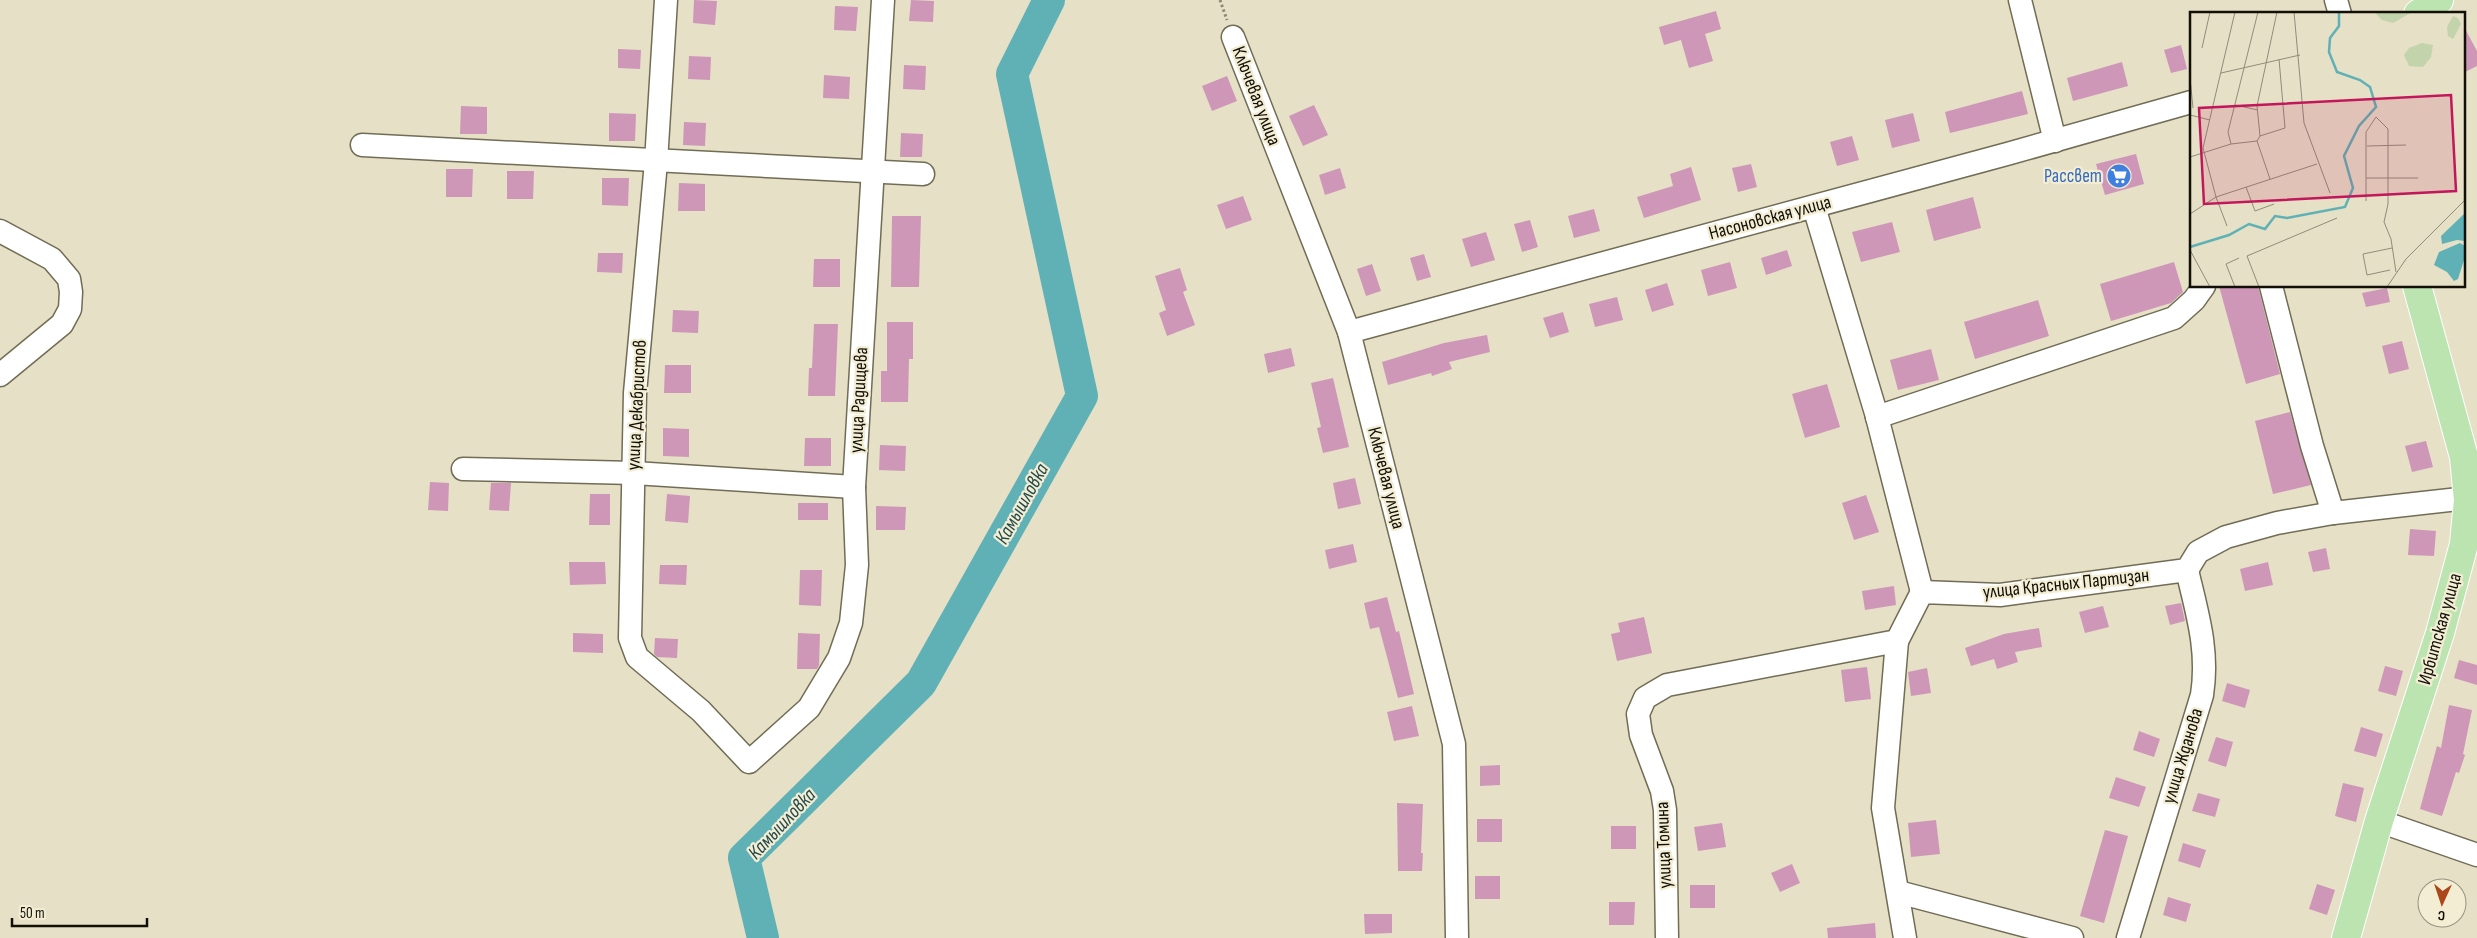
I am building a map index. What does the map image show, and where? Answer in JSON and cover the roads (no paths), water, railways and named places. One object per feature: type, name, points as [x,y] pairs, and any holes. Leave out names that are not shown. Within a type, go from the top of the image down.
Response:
[{"type":"main road","points":[[2421,12],[2439,0]]},
{"type":"main road","name":"Ирбитская улица","points":[[2346,938],[2379,821],[2440,633],[2464,544],[2472,499],[2464,457],[2418,288]]},
{"type":"street","name":"улица Декабристов","points":[[666,0],[656,162],[635,394],[630,638],[637,657],[702,711],[748,762]]},
{"type":"street","name":"улица Радищева","points":[[748,762],[809,708],[840,658],[850,623],[857,565],[854,487],[871,172],[883,0]]},
{"type":"street","points":[[2020,0],[2055,140]]},
{"type":"street","name":"Ключевая улица","points":[[1233,37],[1349,332],[1454,744],[1457,938]]},
{"type":"street","name":"Насоновская улица","points":[[1349,332],[2190,102]]},
{"type":"street","points":[[362,145],[656,162],[924,174]]},
{"type":"street","points":[[1814,206],[1877,417],[1922,592],[1897,641],[1883,808],[1905,938]]},
{"type":"street","points":[[0,231],[52,259],[69,279],[71,292],[70,309],[62,324],[0,375]]},
{"type":"street","points":[[1877,417],[2174,318],[2194,300],[2203,288]]},
{"type":"street","points":[[2272,288],[2312,446],[2333,513]]},
{"type":"street","points":[[463,469],[634,473],[854,487]]},
{"type":"street","points":[[2187,570],[2198,552],[2226,537],[2277,523],[2333,513],[2472,499]]},
{"type":"street","name":"улица Красных Партизан","points":[[1922,592],[2000,595],[2187,570]]},
{"type":"street","name":"улица Жданова","points":[[2128,938],[2202,695],[2206,670],[2204,644],[2187,570]]},
{"type":"street","name":"улица Томина","points":[[1667,938],[1665,810],[1662,791],[1641,736],[1638,714],[1644,698],[1667,685],[1897,641]]},
{"type":"street","points":[[2379,821],[2477,855]]},
{"type":"street","points":[[1898,892],[2072,938]]},
{"type":"waterway","name":"Камышловка","points":[[763,938],[744,858],[921,683],[1082,396],[1012,74],[1049,0]]},
{"type":"place","name":"Рассвет","points":[[2119,176]]}]
